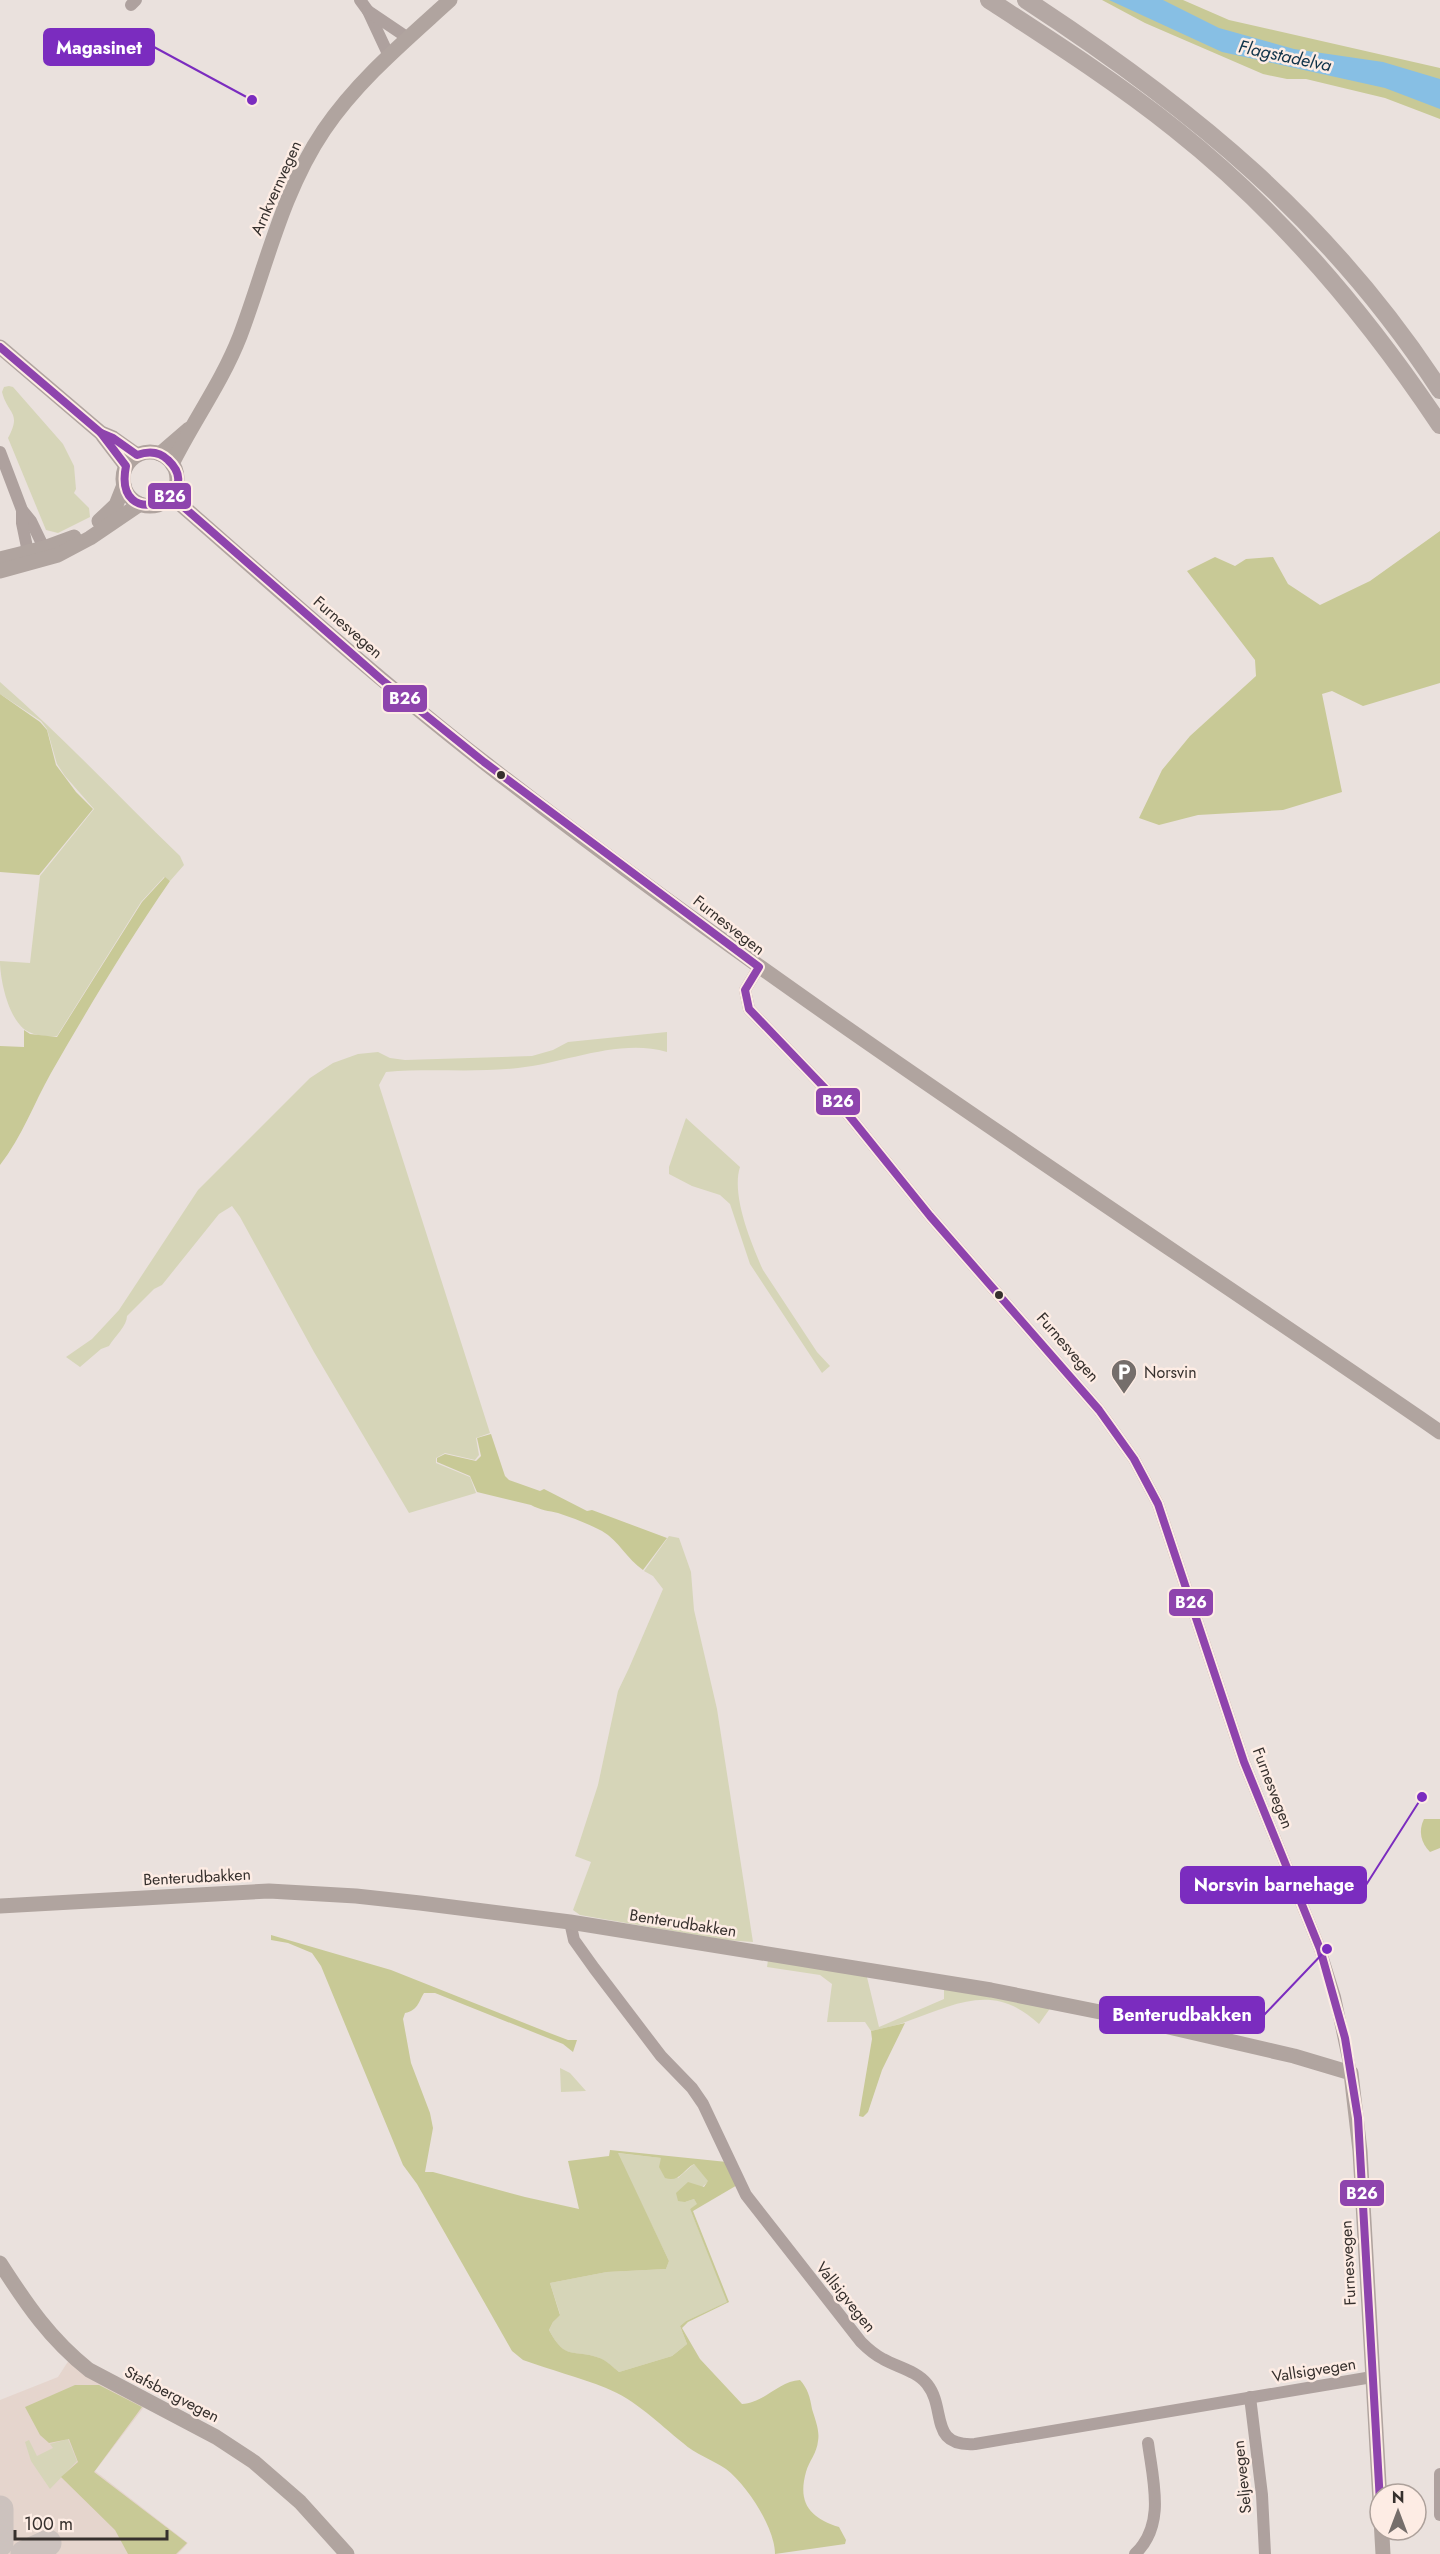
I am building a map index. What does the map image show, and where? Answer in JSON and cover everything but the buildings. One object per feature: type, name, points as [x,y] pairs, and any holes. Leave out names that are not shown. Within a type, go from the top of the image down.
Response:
[{"type":"highway","points":[[989,0],[1139,102],[1242,188],[1307,252],[1345,295],[1393,356],[1440,425]]},
{"type":"highway","points":[[1026,0],[1153,86],[1257,173],[1354,275],[1409,345],[1440,390]]},
{"type":"main road","name":"Arnkvernvegen","points":[[166,459],[213,394],[231,356],[286,203],[312,149],[345,102],[389,56],[450,0]]},
{"type":"main road","points":[[0,346],[132,461]]},
{"type":"main road","points":[[0,559],[44,548],[75,537],[99,522],[116,505],[132,461],[148,452],[166,459],[177,480],[171,496],[160,504],[141,504],[130,497],[124,485]]},
{"type":"main road","name":"Furnesvegen","points":[[171,496],[382,680],[484,762],[759,967]]},
{"type":"main road","points":[[0,571],[58,555],[90,538],[141,504]]},
{"type":"main road","points":[[759,967],[1440,1432]]},
{"type":"main road","name":"Benterudbakken","points":[[0,1906],[269,1891],[366,1897],[570,1922],[991,1990],[1294,2056],[1351,2073]]},
{"type":"main road","name":"Furnesvegen","points":[[1351,2073],[1361,2161],[1383,2554]]},
{"type":"main road","name":"Stafsbergvegen","points":[[0,2263],[39,2322],[72,2356],[104,2379],[216,2437],[254,2462],[300,2502],[339,2552]]},
{"type":"street","points":[[360,0],[368,11],[389,56]]},
{"type":"street","points":[[368,11],[408,38]]},
{"type":"street","points":[[0,452],[22,510],[31,521],[44,548]]},
{"type":"street","points":[[22,510],[22,523],[28,552]]},
{"type":"street","name":"Furnesvegen","points":[[759,967],[745,990],[749,1009],[838,1103],[930,1216],[1060,1365],[1115,1432],[1146,1479],[1158,1504],[1244,1762],[1320,1949],[1335,1997],[1351,2073]]},
{"type":"street","name":"Vallsigvegen","points":[[570,1922],[574,1940],[594,1968],[661,2056],[692,2088],[703,2104],[746,2194],[861,2342],[882,2359],[927,2383],[932,2392],[943,2431],[948,2439],[965,2445],[975,2444],[1372,2377]]},
{"type":"street","name":"Seljevegen","points":[[1250,2397],[1262,2495],[1265,2554]]},
{"type":"street","points":[[1135,2554],[1147,2539],[1155,2516],[1148,2443]]},
{"type":"street","points":[[1440,2474],[1440,2515]]},
{"type":"shaded area","points":[[69,2360],[144,2407],[95,2471],[188,2543],[178,2554],[0,2554],[0,2400],[58,2377]]},
{"type":"green space","points":[[1102,0],[1183,0],[1229,20],[1440,68],[1440,119],[1385,98],[1306,79],[1287,79],[1263,74],[1145,23]]},
{"type":"green space","points":[[4,387],[13,387],[63,444],[74,466],[76,489],[74,493],[89,508],[90,517],[58,533],[46,530],[8,438],[14,418],[2,392]]},
{"type":"green space","points":[[1440,531],[1440,683],[1363,706],[1332,691],[1322,694],[1342,792],[1283,810],[1198,815],[1159,825],[1139,818],[1162,770],[1190,736],[1256,676],[1255,660],[1187,571],[1215,557],[1235,566],[1246,559],[1273,557],[1288,584],[1320,605],[1370,581]]},
{"type":"green space","points":[[0,682],[69,746],[180,856],[184,865],[170,881],[164,877],[141,902],[57,1036],[43,1036],[29,1032],[16,1020],[4,989],[0,961],[30,963],[40,876],[94,809],[57,764],[47,729],[41,721],[0,694]]},
{"type":"green space","points":[[0,694],[40,722],[47,730],[56,765],[76,792],[93,809],[39,875],[0,872]]},
{"type":"green space","points":[[165,877],[170,881],[94,1000],[51,1073],[15,1143],[0,1165],[0,1046],[24,1047],[24,1030],[30,1034],[57,1037],[142,902]]},
{"type":"green space","points":[[667,1032],[667,1052],[649,1048],[630,1048],[518,1068],[386,1072],[379,1085],[490,1433],[476,1438],[479,1455],[475,1460],[445,1453],[436,1458],[436,1463],[470,1477],[476,1493],[409,1513],[314,1352],[232,1206],[219,1214],[162,1285],[154,1289],[127,1316],[123,1327],[109,1346],[101,1349],[80,1367],[66,1357],[92,1339],[119,1310],[198,1190],[310,1078],[333,1063],[358,1054],[378,1052],[390,1058],[405,1060],[532,1056],[553,1050],[568,1042]]},
{"type":"green space","points":[[686,1118],[740,1167],[738,1191],[740,1205],[753,1246],[763,1270],[817,1352],[830,1366],[822,1373],[750,1264],[730,1204],[720,1195],[692,1186],[669,1174],[669,1167]]},
{"type":"green space","points":[[491,1434],[505,1476],[509,1480],[540,1491],[544,1489],[587,1511],[592,1510],[667,1538],[643,1570],[602,1531],[558,1513],[477,1492],[470,1476],[437,1462],[437,1458],[445,1454],[476,1461],[481,1456],[477,1438]]},
{"type":"green space","points":[[669,1536],[679,1538],[691,1572],[694,1610],[717,1709],[753,1942],[725,1940],[580,1915],[573,1910],[591,1862],[575,1856],[598,1785],[618,1691],[663,1589],[653,1576],[644,1571]]},
{"type":"green space","points":[[1424,1819],[1440,1819],[1440,1848],[1430,1852],[1421,1837]]},
{"type":"green space","points":[[271,1935],[391,1970],[568,2040],[577,2040],[573,2052],[563,2044],[435,1993],[424,1993],[417,2006],[405,2013],[403,2019],[411,2063],[430,2113],[433,2128],[425,2172],[433,2172],[579,2209],[568,2161],[609,2156],[610,2150],[727,2162],[739,2184],[693,2211],[729,2302],[688,2322],[682,2328],[700,2359],[742,2404],[757,2400],[792,2381],[800,2380],[803,2383],[817,2425],[818,2437],[816,2449],[806,2472],[803,2493],[805,2501],[814,2514],[839,2527],[846,2540],[845,2544],[775,2554],[774,2544],[765,2520],[743,2485],[726,2469],[698,2454],[646,2412],[617,2393],[523,2360],[512,2351],[417,2184],[403,2165],[321,1966],[312,1953],[288,1943],[271,1940]],"holes":[[[618,2153],[661,2158],[659,2167],[665,2178],[674,2179],[694,2164],[708,2181],[704,2187],[688,2182],[676,2193],[678,2201],[685,2202],[694,2199],[697,2204],[690,2209],[727,2302],[680,2326],[687,2344],[672,2356],[619,2372],[600,2358],[565,2350],[555,2340],[549,2330],[560,2315],[550,2283],[607,2272],[666,2269],[669,2261]]]},
{"type":"green space","points":[[768,1960],[866,1973],[879,2027],[944,1999],[944,1985],[1051,2007],[1039,2024],[1022,2011],[1006,2003],[975,2000],[871,2031],[865,2022],[827,2022],[832,1984],[820,1975],[767,1967]]},
{"type":"green space","points":[[905,2023],[882,2070],[868,2112],[863,2117],[859,2116],[872,2039],[871,2031]]},
{"type":"green space","points":[[560,2068],[570,2073],[586,2091],[561,2092]]},
{"type":"green space","points":[[617,2153],[661,2158],[678,2178],[694,2164],[709,2181],[685,2202],[694,2199],[698,2205],[690,2209],[728,2302],[680,2326],[687,2344],[672,2356],[619,2372],[600,2358],[565,2350],[549,2330],[560,2314],[550,2283],[607,2272],[666,2269],[669,2261]]},
{"type":"green space","points":[[75,2385],[99,2385],[142,2407],[94,2472],[187,2543],[176,2554],[128,2554],[115,2530],[61,2477],[78,2462],[69,2439],[49,2443],[40,2435],[25,2407]]},
{"type":"green space","points":[[68,2439],[77,2461],[50,2489],[31,2461],[25,2442],[29,2440],[37,2456],[53,2448],[50,2444]]},
{"type":"water","name":"Flagstadelva","points":[[1109,0],[1163,0],[1219,28],[1294,49],[1383,62],[1440,79],[1440,109],[1385,88],[1222,52]]},
{"type":"taxiway","points":[[0,2509],[0,2543]]},
{"type":"taxiway","points":[[24,2554],[48,2543]]},
{"type":"transit line","name":"B26","points":[[0,347],[101,433]]},
{"type":"transit line","name":"B26","points":[[101,433],[113,438],[137,455],[153,453],[168,460],[177,474],[177,487],[169,497],[157,503],[144,504],[132,500],[125,487],[126,466],[101,433]]},
{"type":"transit line","name":"B26","points":[[171,496],[382,680],[484,762],[759,967],[745,990],[749,1009],[839,1103],[930,1216],[1099,1410],[1134,1459],[1158,1504],[1244,1762],[1320,1949],[1345,2038],[1358,2118],[1379,2482]]},
{"type":"place","name":"Magasinet","points":[[252,100]]},
{"type":"place","name":"Norsvin","points":[[1124,1395]]},
{"type":"place","name":"Norsvin barnehage","points":[[1422,1797]]},
{"type":"place","name":"Benterudbakken","points":[[1327,1949]]}]
